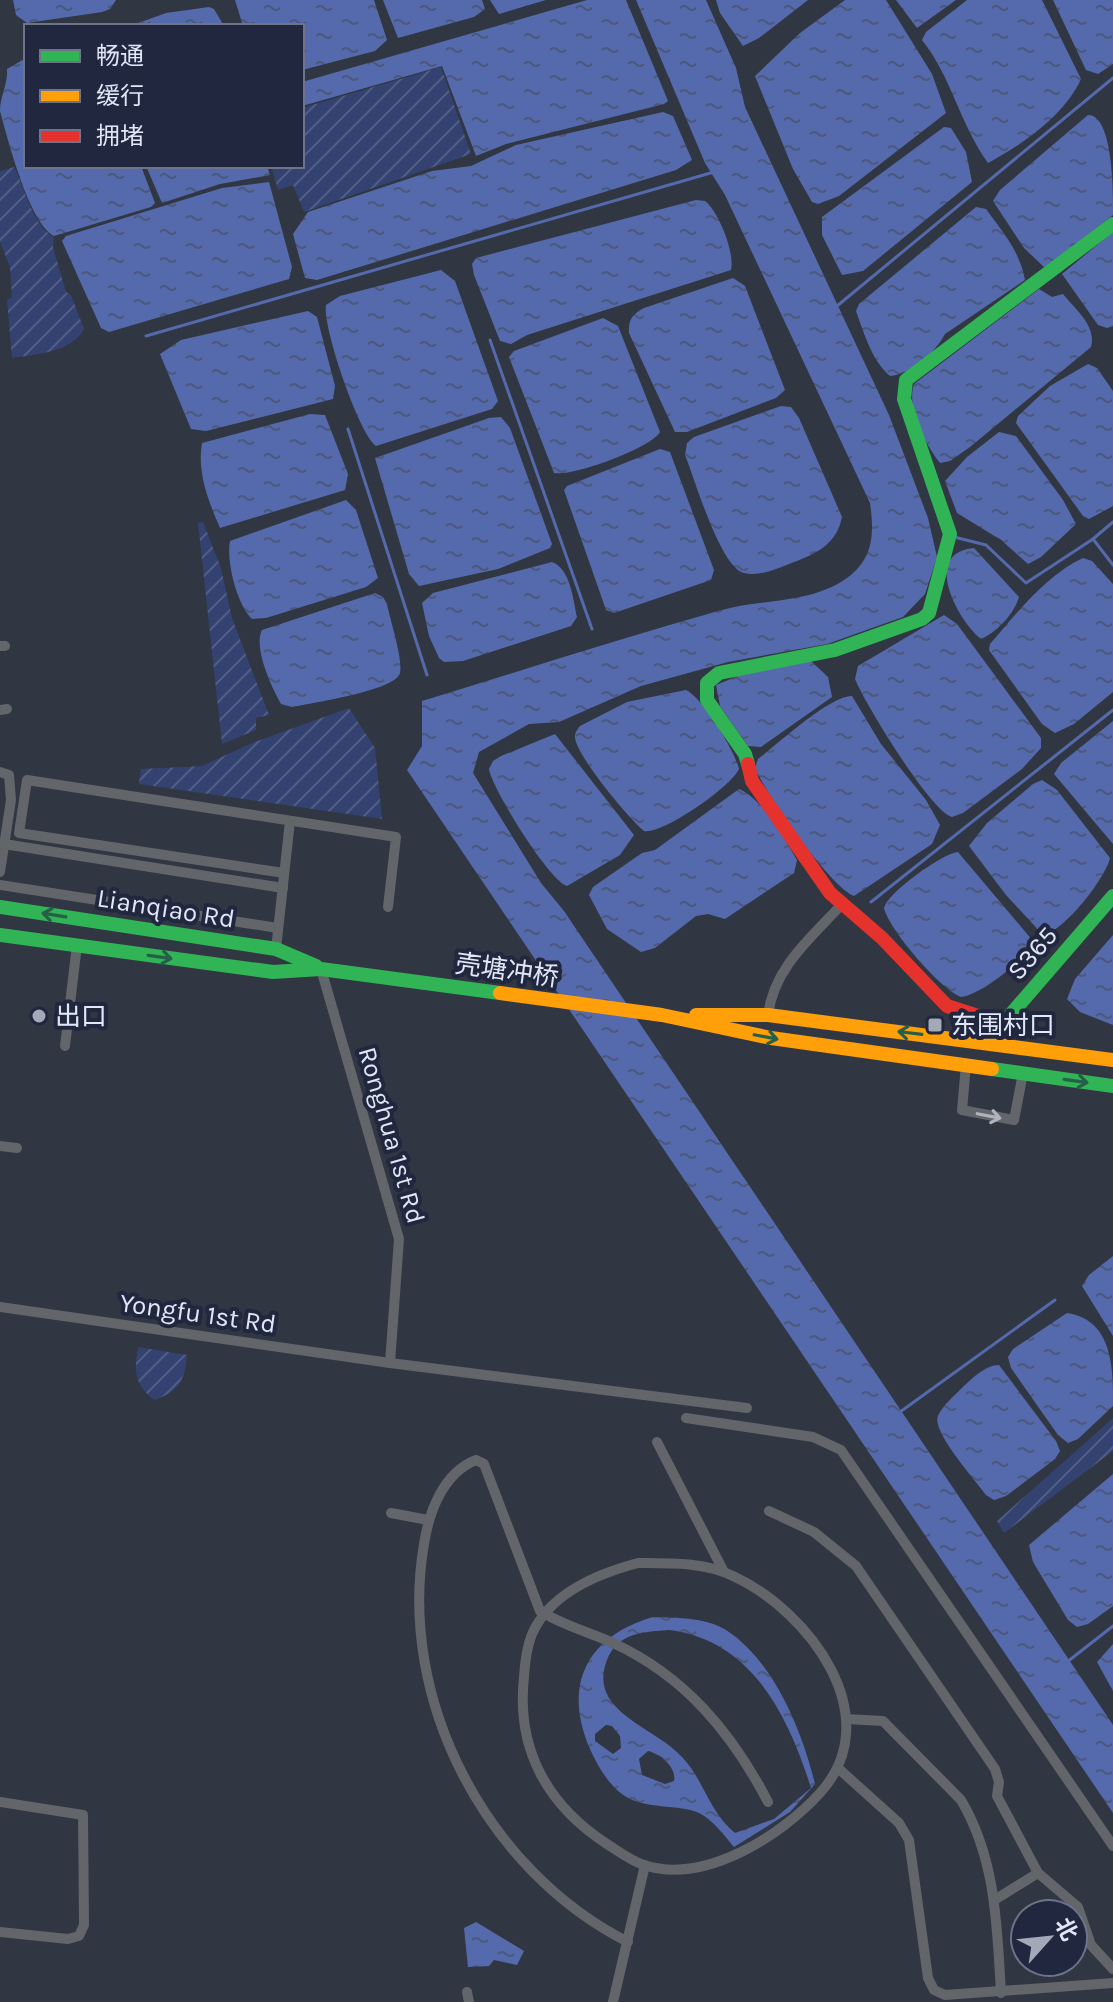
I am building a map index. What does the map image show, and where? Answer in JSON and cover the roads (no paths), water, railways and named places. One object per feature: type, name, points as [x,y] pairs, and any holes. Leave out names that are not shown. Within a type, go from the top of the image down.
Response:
[{"type":"main road","points":[[1003,1024],[947,1006],[830,893],[752,781],[745,754],[707,700],[707,683],[719,673],[835,650],[922,619],[929,613],[950,534],[904,399],[906,380],[1113,224]]},
{"type":"main road","name":"S365","points":[[987,1042],[1113,896]]},
{"type":"main road","name":"Lianqiao Rd","points":[[0,907],[276,949],[321,969]]},
{"type":"main road","name":"Lianqiao Rd","points":[[0,935],[273,972],[321,969],[345,972]]},
{"type":"main road","name":"壳塘冲桥","points":[[345,972],[662,1015]]},
{"type":"main road","points":[[662,1015],[768,1015],[1113,1060]]},
{"type":"main road","points":[[662,1015],[771,1038],[1113,1086]]},
{"type":"main road","points":[[984,1068],[987,1042]]},
{"type":"street","points":[[0,772],[9,775],[11,787],[0,872]]},
{"type":"street","points":[[284,873],[19,833],[27,780],[396,837],[388,907]]},
{"type":"street","points":[[276,949],[290,821]]},
{"type":"street","points":[[4,844],[283,888]]},
{"type":"street","points":[[0,885],[278,928]]},
{"type":"street","points":[[768,1015],[771,993],[778,977],[843,903]]},
{"type":"street","points":[[65,1046],[77,945]]},
{"type":"street","name":"Ronghua 1st Rd","points":[[321,969],[399,1239],[390,1363]]},
{"type":"street","points":[[966,1065],[962,1110],[1014,1120],[1023,1073]]},
{"type":"street","points":[[0,1146],[17,1148]]},
{"type":"street","name":"Yongfu 1st Rd","points":[[0,1307],[390,1363],[747,1408]]},
{"type":"street","points":[[686,1418],[813,1437],[841,1450],[1113,1846]]},
{"type":"street","points":[[657,1442],[724,1572]]},
{"type":"street","points":[[628,1942],[566,1900],[520,1857],[483,1810],[454,1758],[433,1702],[423,1642],[418,1581],[428,1520],[444,1487],[463,1467],[480,1461],[535,1604],[546,1615],[631,1653],[677,1682],[705,1708],[737,1747],[768,1802]]},
{"type":"street","points":[[769,1511],[837,1548],[872,1586],[995,1769],[997,1796],[1038,1873],[1078,1907],[1091,1945],[1113,1969]]},
{"type":"street","points":[[391,1513],[428,1520]]},
{"type":"street","points":[[638,1563],[670,1563],[724,1572],[758,1589],[806,1630],[837,1683],[846,1719],[839,1769],[801,1812],[755,1846],[702,1865],[645,1865],[591,1833],[566,1813],[547,1790],[532,1760],[522,1727],[522,1693],[534,1629],[546,1615],[579,1585],[608,1571],[638,1563]]},
{"type":"street","points":[[846,1719],[883,1721],[961,1800],[983,1846],[984,1866],[996,1899],[1001,1993]]},
{"type":"street","points":[[839,1769],[899,1823],[909,1840],[928,1978],[934,1990],[945,1995],[1001,1993],[1113,1983]]},
{"type":"street","points":[[0,1802],[83,1815],[84,1925],[79,1936],[68,1939],[0,1932]]},
{"type":"street","points":[[613,2002],[645,1865]]},
{"type":"street","points":[[996,1899],[1038,1873]]},
{"type":"street","points":[[1087,1987],[1106,1972],[1102,1959]]},
{"type":"water","points":[[13,0],[116,0],[110,9],[102,12],[27,23],[16,15]]},
{"type":"water","points":[[235,0],[374,0],[387,40],[375,51],[304,69],[304,24],[242,24]]},
{"type":"water","points":[[383,0],[482,0],[485,9],[474,17],[398,38]]},
{"type":"water","points":[[490,0],[546,0],[499,14]]},
{"type":"water","points":[[587,0],[626,0],[668,101],[506,144],[476,156],[442,66],[304,105],[304,81]]},
{"type":"water","points":[[636,0],[706,0],[736,68],[745,107],[889,415],[928,518],[937,557],[925,594],[903,617],[827,644],[728,662],[641,686],[559,722],[529,724],[479,752],[473,773],[541,883],[564,911],[1113,1725],[1113,1813],[407,770],[422,746],[422,701],[718,611],[821,591],[836,585],[859,568],[871,542],[870,503],[725,195],[705,163]]},
{"type":"water","points":[[716,0],[808,0],[759,38],[743,46],[720,13]]},
{"type":"water","points":[[845,0],[886,0],[932,74],[946,113],[839,196],[818,204],[812,202],[793,169],[755,76],[800,33]]},
{"type":"water","points":[[896,0],[956,0],[917,28]]},
{"type":"water","points":[[967,0],[1042,0],[1081,79],[1054,117],[988,163],[941,69],[922,40],[926,32]]},
{"type":"water","points":[[1053,0],[1113,0],[1113,64],[1098,74],[1086,70]]},
{"type":"water","points":[[209,7],[214,9],[223,24],[136,24],[166,13]]},
{"type":"water","points":[[24,59],[24,168],[142,168],[155,203],[151,207],[54,236],[45,228],[21,180],[0,111],[7,69]]},
{"type":"water","points":[[663,112],[673,116],[692,160],[676,170],[317,280],[305,278],[293,234],[308,212],[432,171],[471,166],[516,145]]},
{"type":"water","points":[[1088,115],[1096,118],[1107,140],[1112,172],[1113,215],[1045,268],[1024,248],[993,201],[1000,190]]},
{"type":"water","points":[[944,127],[951,128],[966,152],[972,182],[863,271],[842,275],[822,235],[822,217]]},
{"type":"water","points":[[147,168],[268,168],[270,175],[220,184],[162,203]]},
{"type":"water","points":[[269,182],[292,267],[289,279],[109,332],[101,328],[62,241],[66,236],[222,188]]},
{"type":"water","points":[[696,200],[705,201],[720,223],[731,254],[731,270],[527,335],[511,344],[500,341],[474,275],[472,264],[476,258]]},
{"type":"water","points":[[976,207],[986,209],[1004,234],[1015,251],[1025,280],[945,334],[929,355],[914,367],[890,376],[869,346],[856,311],[859,304]]},
{"type":"water","points":[[1113,232],[1113,326],[1107,328],[1098,325],[1062,274]]},
{"type":"water","points":[[441,270],[455,281],[498,401],[492,409],[376,446],[360,422],[343,379],[326,317],[326,305],[340,296]]},
{"type":"water","points":[[733,278],[745,286],[785,390],[776,398],[687,432],[675,432],[629,333],[630,321],[644,308]]},
{"type":"water","points":[[1039,289],[1052,297],[1063,294],[1088,325],[1091,347],[970,447],[950,461],[940,463],[928,446],[915,415],[914,384]]},
{"type":"water","points":[[308,311],[317,317],[335,386],[333,399],[206,431],[191,429],[160,354],[181,340]]},
{"type":"water","points":[[603,318],[618,326],[660,432],[642,446],[610,460],[577,471],[554,473],[509,357],[514,351]]},
{"type":"water","points":[[1088,364],[1097,368],[1113,391],[1113,506],[1089,519],[1083,516],[1016,423],[1018,416],[1050,386]]},
{"type":"water","points":[[781,406],[791,407],[799,418],[842,517],[832,540],[813,554],[771,571],[744,573],[726,555],[709,521],[685,455],[687,443],[694,437]]},
{"type":"water","points":[[310,414],[325,415],[348,474],[345,490],[220,528],[202,476],[202,443]]},
{"type":"water","points":[[501,417],[510,428],[552,544],[550,548],[498,569],[419,586],[409,574],[375,458],[489,418]]},
{"type":"water","points":[[999,432],[1016,436],[1063,500],[1076,524],[1041,557],[1028,564],[1001,540],[957,513],[945,481],[967,457]]},
{"type":"water","points":[[660,449],[670,452],[714,570],[711,580],[614,613],[606,610],[564,490],[567,486]]},
{"type":"water","points":[[346,500],[356,510],[378,578],[366,587],[266,618],[252,619],[242,604],[234,582],[230,541]]},
{"type":"water","points":[[974,548],[1019,597],[1004,622],[981,639],[955,604],[947,575],[949,562],[958,553]]},
{"type":"water","points":[[1083,558],[1092,561],[1113,584],[1113,692],[1074,724],[1055,733],[1042,724],[989,650],[990,644],[1032,596],[1069,565]]},
{"type":"water","points":[[552,562],[563,571],[570,586],[577,617],[571,626],[463,661],[444,662],[439,658],[429,636],[422,603],[433,593]]},
{"type":"water","points":[[375,593],[383,597],[387,604],[396,639],[400,673],[395,679],[369,691],[333,699],[292,707],[281,704],[262,657],[262,630]]},
{"type":"water","points":[[944,615],[957,624],[1041,738],[1041,748],[1022,769],[963,813],[952,817],[942,811],[915,778],[855,679],[858,666]]},
{"type":"water","points":[[811,661],[828,677],[832,697],[761,747],[748,746],[720,706],[716,685],[738,676]]},
{"type":"water","points":[[686,690],[701,703],[717,726],[739,769],[723,787],[680,818],[665,826],[644,831],[593,771],[577,745],[575,734],[580,726],[627,702]]},
{"type":"water","points":[[852,696],[881,744],[926,800],[940,825],[932,844],[854,896],[843,889],[815,858],[785,818],[755,768],[758,759],[804,722],[830,704]]},
{"type":"water","points":[[1113,721],[1113,844],[1054,774],[1061,763]]},
{"type":"water","points":[[555,734],[634,835],[620,855],[567,886],[548,869],[523,834],[489,769],[493,761],[501,756]]},
{"type":"water","points":[[1042,780],[1057,790],[1110,858],[1082,903],[1062,924],[1043,935],[1006,895],[969,846],[987,823]]},
{"type":"water","points":[[739,789],[756,801],[779,831],[797,860],[794,873],[725,919],[708,914],[696,916],[655,948],[641,952],[607,929],[589,895],[593,887],[642,853],[655,850]]},
{"type":"water","points":[[958,852],[1033,941],[1002,975],[980,990],[961,997],[941,983],[917,958],[895,930],[884,908],[887,901],[916,875]]},
{"type":"water","points":[[1113,935],[1113,1025],[1080,1012],[1067,999],[1075,979]]},
{"type":"water","points":[[1113,1256],[1113,1336],[1082,1286],[1089,1275]]},
{"type":"water","points":[[1067,1313],[1082,1317],[1102,1335],[1111,1362],[1113,1391],[1113,1406],[1078,1439],[1068,1443],[1058,1435],[1011,1368],[1008,1357],[1013,1349]]},
{"type":"water","points":[[999,1365],[1056,1441],[1060,1451],[1055,1459],[1006,1496],[994,1500],[986,1495],[956,1456],[941,1433],[938,1416],[942,1408],[975,1376]]},
{"type":"water","points":[[1113,1474],[1113,1606],[1088,1624],[1077,1627],[1068,1620],[1033,1562],[1029,1545]]},
{"type":"water","points":[[653,1617],[709,1623],[726,1630],[758,1660],[772,1678],[794,1720],[815,1784],[790,1812],[734,1847],[713,1823],[699,1813],[630,1799],[612,1785],[596,1761],[582,1726],[580,1684],[586,1666],[597,1650],[630,1626]],"holes":[[[670,1630],[699,1637],[723,1649],[745,1666],[778,1709],[811,1788],[774,1819],[735,1833],[719,1816],[682,1757],[626,1716],[606,1693],[603,1678],[607,1660],[618,1644],[633,1635]],[[606,1725],[612,1726],[620,1736],[621,1748],[613,1754],[595,1741],[595,1734]],[[648,1751],[658,1755],[671,1767],[674,1781],[665,1784],[642,1775],[639,1759]]]},
{"type":"water","points":[[1113,1644],[1113,1691],[1097,1662]]},
{"type":"water","points":[[476,1922],[524,1951],[517,1965],[494,1960],[489,1966],[468,1967],[464,1928]]},
{"type":"waterway","points":[[837,306],[1113,78]]},
{"type":"waterway","points":[[146,336],[714,172]]},
{"type":"waterway","points":[[490,340],[592,629]]},
{"type":"waterway","points":[[348,429],[427,675]]},
{"type":"waterway","points":[[1093,539],[1113,522]]},
{"type":"waterway","points":[[954,537],[986,545],[1026,583],[1093,539],[1113,565]]},
{"type":"waterway","points":[[871,902],[1113,710]]},
{"type":"waterway","points":[[900,1412],[1055,1300]]},
{"type":"waterway","points":[[1067,1662],[1113,1626]]},
{"type":"place","name":"出口","points":[[39,1016]]},
{"type":"place","name":"东围村口","points":[[935,1025]]}]
